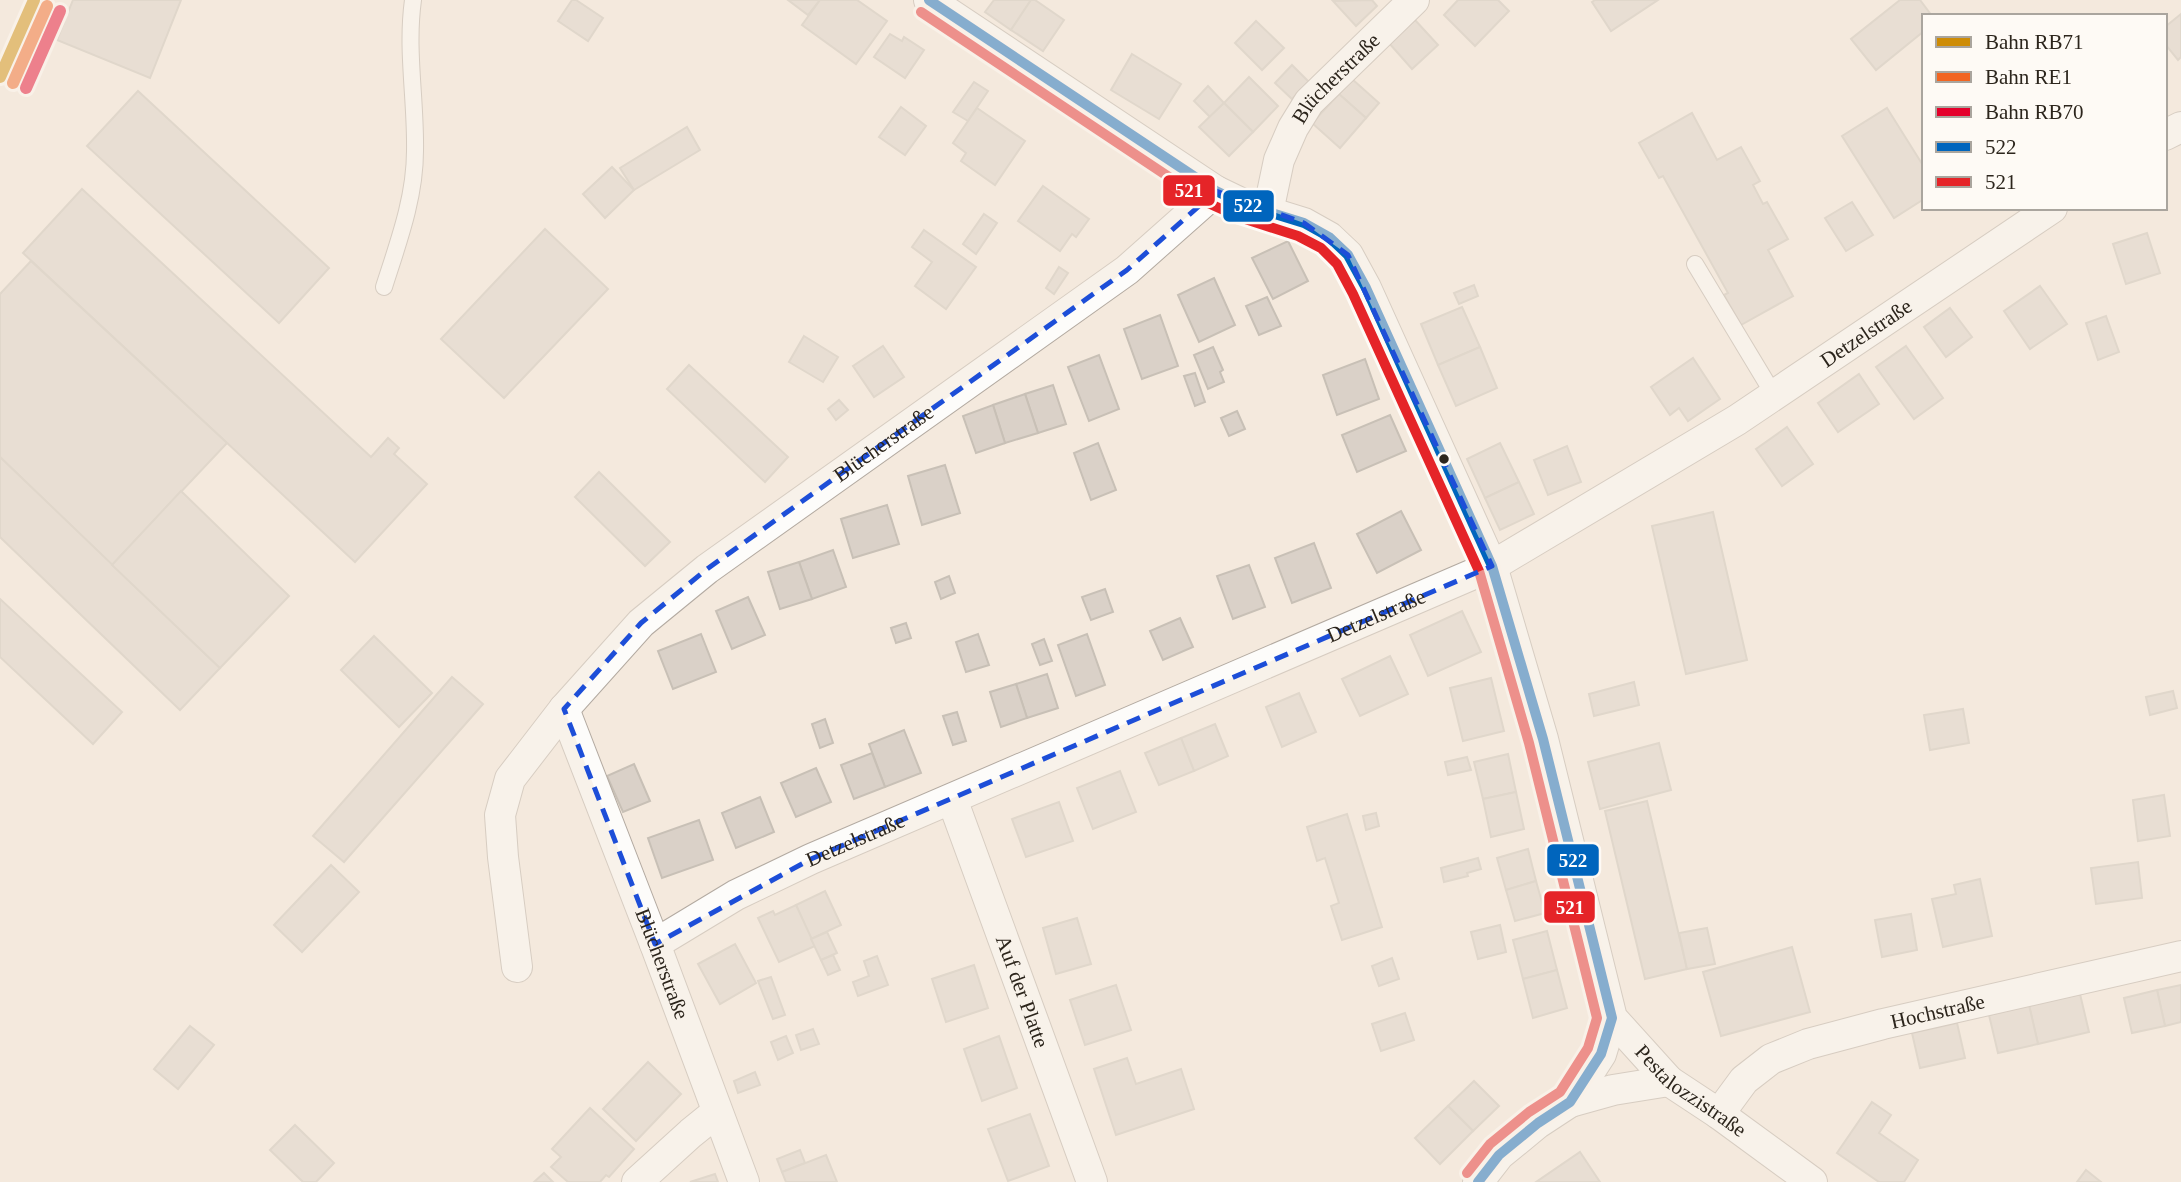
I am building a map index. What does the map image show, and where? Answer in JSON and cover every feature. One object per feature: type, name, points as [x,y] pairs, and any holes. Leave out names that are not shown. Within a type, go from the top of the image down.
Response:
[{"type":"street","name":"Pestalozzistraße","points":[[929,0],[1216,191],[1243,204],[1304,223],[1329,237],[1348,255],[1366,288],[1492,566],[1543,739],[1612,1018],[1669,1082],[1719,1114],[1812,1182]]},
{"type":"street","name":"Blücherstraße","points":[[1268,212],[1279,160],[1293,128],[1309,102],[1414,0]]},
{"type":"street","name":"Blücherstraße","points":[[517,967],[500,815],[510,779],[564,709],[641,623],[707,569],[1127,270],[1216,191]]},
{"type":"street","name":"Detzelstraße","points":[[655,943],[736,895],[811,859],[1492,566],[1737,420],[2049,210]]},
{"type":"street","name":"Blücherstraße","points":[[564,709],[744,1182]]},
{"type":"street","name":"Auf der Platte","points":[[952,799],[1092,1182]]},
{"type":"street","name":"Hochstraße","points":[[1719,1114],[1744,1080],[1771,1059],[1808,1044],[1895,1021],[2181,956]]},
{"type":"street","points":[[1570,1102],[1601,1054],[1612,1018]]},
{"type":"street","points":[[1478,1182],[1499,1155],[1538,1123],[1570,1102],[1613,1090],[1669,1082]]},
{"type":"street","points":[[637,1182],[717,1112]]},
{"type":"lane","points":[[384,287],[409,203],[415,154],[409,30],[413,0]]},
{"type":"lane","points":[[1695,264],[1774,396]]},
{"type":"highlighted area","points":[[1216,191],[1304,223],[1348,255],[1492,566],[811,859],[655,944],[564,709],[641,623],[707,569],[1127,270]]},
{"type":"building","points":[[73,0],[181,0],[150,78],[57,40]]},
{"type":"building","points":[[572,0],[603,18],[588,41],[558,21]]},
{"type":"building","points":[[788,0],[820,0],[808,15]]},
{"type":"building","points":[[820,0],[857,0],[887,21],[856,64],[802,25]]},
{"type":"building","points":[[994,0],[1031,0],[1011,30],[985,12]]},
{"type":"building","points":[[1031,0],[1064,20],[1043,51],[1011,30]]},
{"type":"building","points":[[1372,0],[1377,6],[1356,26],[1333,1]]},
{"type":"building","points":[[1458,0],[1498,0],[1509,11],[1475,46],[1444,15]]},
{"type":"building","points":[[1658,0],[1611,31],[1592,2]]},
{"type":"building","points":[[1900,0],[1920,0],[1930,14],[1922,14],[1922,33],[1876,70],[1851,39]]},
{"type":"building","points":[[2181,14],[2181,57],[2178,60],[2167,46],[2167,25]]},
{"type":"building","points":[[1415,20],[1438,45],[1412,69],[1389,43]]},
{"type":"building","points":[[1256,21],[1284,48],[1262,70],[1235,43]]},
{"type":"building","points":[[890,34],[902,41],[904,37],[924,50],[905,78],[874,57]]},
{"type":"building","points":[[1132,54],[1181,84],[1159,119],[1111,90]]},
{"type":"building","points":[[1292,65],[1309,82],[1292,99],[1275,83]]},
{"type":"building","points":[[1249,77],[1278,106],[1253,132],[1224,103]]},
{"type":"building","points":[[1352,79],[1379,103],[1366,118],[1339,94]]},
{"type":"building","points":[[974,82],[988,91],[968,121],[953,112]]},
{"type":"building","points":[[1208,86],[1224,103],[1210,117],[1194,101]]},
{"type":"building","points":[[138,91],[329,268],[279,323],[87,146]]},
{"type":"building","points":[[1339,94],[1366,118],[1340,148],[1312,123]]},
{"type":"building","points":[[1224,103],[1253,132],[1229,156],[1199,127]]},
{"type":"building","points":[[901,107],[926,126],[905,155],[879,137]]},
{"type":"building","points":[[977,108],[1025,141],[995,185],[961,161],[966,153],[953,143]]},
{"type":"building","points":[[1887,108],[1922,164],[1922,200],[1894,218],[1842,136]]},
{"type":"building","points":[[1692,113],[1717,160],[1741,147],[1760,181],[1753,185],[1763,204],[1767,202],[1788,239],[1768,250],[1793,296],[1741,325],[1724,295],[1728,293],[1663,176],[1659,178],[1639,143]]},
{"type":"building","points":[[687,127],[700,150],[634,190],[620,168]]},
{"type":"building","points":[[612,167],[634,190],[605,218],[583,194]]},
{"type":"building","points":[[1043,186],[1089,219],[1076,237],[1072,234],[1060,251],[1018,221]]},
{"type":"building","points":[[82,189],[371,457],[388,438],[399,448],[394,454],[427,484],[355,562],[23,253]]},
{"type":"building","points":[[1852,202],[1873,235],[1846,251],[1825,218]]},
{"type":"building","points":[[984,214],[997,223],[976,254],[963,244]]},
{"type":"building","points":[[545,229],[608,289],[504,398],[441,339]]},
{"type":"building","points":[[924,230],[976,267],[946,309],[915,286],[932,262],[912,247]]},
{"type":"building","points":[[2147,233],[2160,273],[2126,284],[2113,244]]},
{"type":"building","points":[[1288,241],[1308,281],[1273,299],[1252,258]]},
{"type":"building","points":[[31,261],[227,443],[112,565],[0,457],[0,294]]},
{"type":"building","points":[[1059,267],[1068,273],[1054,294],[1046,288]]},
{"type":"building","points":[[1214,278],[1235,325],[1199,342],[1178,295]]},
{"type":"building","points":[[1474,285],[1478,296],[1459,304],[1454,293]]},
{"type":"building","points":[[2040,286],[2067,324],[2030,349],[2004,311]]},
{"type":"building","points":[[1267,297],[1281,326],[1259,335],[1246,306]]},
{"type":"building","points":[[1462,307],[1480,347],[1438,365],[1421,324]]},
{"type":"building","points":[[1950,308],[1972,337],[1946,357],[1924,327]]},
{"type":"building","points":[[1160,315],[1178,366],[1142,379],[1124,329]]},
{"type":"building","points":[[2106,316],[2119,352],[2098,360],[2086,323]]},
{"type":"building","points":[[804,336],[838,357],[823,382],[789,362]]},
{"type":"building","points":[[883,346],[904,377],[874,397],[853,366]]},
{"type":"building","points":[[1906,346],[1943,398],[1914,419],[1876,367]]},
{"type":"building","points":[[1213,347],[1223,370],[1220,372],[1224,382],[1208,389],[1194,355]]},
{"type":"building","points":[[1480,347],[1497,388],[1456,406],[1438,365]]},
{"type":"building","points":[[1099,355],[1119,409],[1089,421],[1068,367]]},
{"type":"building","points":[[1693,358],[1720,399],[1688,421],[1679,408],[1670,415],[1651,387]]},
{"type":"building","points":[[1365,359],[1379,399],[1337,415],[1323,375]]},
{"type":"building","points":[[689,365],[788,457],[765,482],[667,389]]},
{"type":"building","points":[[1195,373],[1205,402],[1195,406],[1184,376]]},
{"type":"building","points":[[1859,374],[1879,404],[1838,432],[1818,403]]},
{"type":"building","points":[[1053,385],[1066,424],[1038,433],[1025,394]]},
{"type":"building","points":[[1025,394],[1038,433],[1005,443],[993,405]]},
{"type":"building","points":[[839,400],[848,410],[836,420],[828,409]]},
{"type":"building","points":[[993,405],[1005,443],[976,453],[963,416]]},
{"type":"building","points":[[1237,411],[1245,429],[1229,436],[1221,418]]},
{"type":"building","points":[[1390,415],[1406,451],[1357,472],[1342,435]]},
{"type":"building","points":[[1787,427],[1813,464],[1782,486],[1756,449]]},
{"type":"building","points":[[1098,443],[1116,490],[1091,500],[1074,453]]},
{"type":"building","points":[[1500,443],[1519,482],[1485,498],[1467,459]]},
{"type":"building","points":[[1567,446],[1581,482],[1548,495],[1534,460]]},
{"type":"building","points":[[0,457],[220,668],[180,710],[0,537]]},
{"type":"building","points":[[945,465],[960,513],[922,525],[908,476]]},
{"type":"building","points":[[599,472],[670,542],[645,566],[575,497]]},
{"type":"building","points":[[1519,482],[1534,514],[1500,530],[1485,498]]},
{"type":"building","points":[[181,491],[289,596],[220,668],[112,565]]},
{"type":"building","points":[[887,505],[899,544],[853,558],[841,519]]},
{"type":"building","points":[[1401,511],[1421,550],[1377,573],[1357,534]]},
{"type":"building","points":[[1713,512],[1747,660],[1686,674],[1652,526]]},
{"type":"building","points":[[1314,543],[1331,588],[1292,603],[1275,558]]},
{"type":"building","points":[[833,550],[846,587],[812,599],[799,562]]},
{"type":"building","points":[[799,562],[812,599],[780,609],[768,572]]},
{"type":"building","points":[[1249,565],[1265,607],[1233,619],[1217,576]]},
{"type":"building","points":[[949,576],[955,593],[941,599],[935,582]]},
{"type":"building","points":[[1105,589],[1113,612],[1091,620],[1082,597]]},
{"type":"building","points":[[748,597],[765,635],[732,649],[716,611]]},
{"type":"building","points":[[0,599],[122,712],[93,744],[0,657]]},
{"type":"building","points":[[1462,611],[1481,652],[1428,676],[1410,635]]},
{"type":"building","points":[[1180,618],[1193,647],[1163,660],[1150,631]]},
{"type":"building","points":[[906,623],[911,638],[896,643],[891,628]]},
{"type":"building","points":[[701,634],[716,672],[673,689],[658,651]]},
{"type":"building","points":[[978,634],[989,665],[966,672],[956,642]]},
{"type":"building","points":[[1087,634],[1105,685],[1076,696],[1058,645]]},
{"type":"building","points":[[374,636],[432,693],[399,727],[341,670]]},
{"type":"building","points":[[1044,639],[1052,661],[1040,665],[1032,644]]},
{"type":"building","points":[[1390,656],[1408,694],[1360,716],[1342,679]]},
{"type":"building","points":[[1047,674],[1058,708],[1027,718],[1016,684]]},
{"type":"building","points":[[452,677],[483,704],[344,862],[313,836]]},
{"type":"building","points":[[1491,678],[1504,731],[1463,741],[1450,688]]},
{"type":"building","points":[[1634,682],[1639,705],[1594,716],[1589,694]]},
{"type":"building","points":[[1016,684],[1027,718],[1001,727],[990,692]]},
{"type":"building","points":[[2173,691],[2177,708],[2150,715],[2146,697]]},
{"type":"building","points":[[1299,693],[1316,732],[1282,747],[1266,707]]},
{"type":"building","points":[[1963,709],[1969,743],[1930,750],[1924,715]]},
{"type":"building","points":[[957,712],[966,741],[953,745],[943,716]]},
{"type":"building","points":[[825,719],[833,743],[820,748],[812,724]]},
{"type":"building","points":[[1215,724],[1228,756],[1194,771],[1181,738]]},
{"type":"building","points":[[904,730],[921,773],[885,787],[869,744]]},
{"type":"building","points":[[1181,738],[1194,771],[1159,785],[1145,753]]},
{"type":"building","points":[[1659,743],[1671,790],[1600,809],[1588,762]]},
{"type":"building","points":[[872,753],[885,787],[854,799],[841,765]]},
{"type":"building","points":[[1508,754],[1516,792],[1483,799],[1474,762]]},
{"type":"building","points":[[1467,757],[1471,770],[1448,775],[1445,762]]},
{"type":"building","points":[[634,764],[650,801],[623,812],[607,776]]},
{"type":"building","points":[[816,768],[831,802],[796,817],[781,783]]},
{"type":"building","points":[[1120,771],[1136,812],[1093,829],[1077,788]]},
{"type":"building","points":[[1516,792],[1524,829],[1491,837],[1483,799]]},
{"type":"building","points":[[2164,795],[2170,836],[2138,841],[2133,800]]},
{"type":"building","points":[[760,797],[774,832],[736,848],[722,813]]},
{"type":"building","points":[[1647,801],[1687,969],[1645,979],[1605,811]]},
{"type":"building","points":[[1059,802],[1073,841],[1026,857],[1012,819]]},
{"type":"building","points":[[1376,813],[1379,826],[1366,830],[1363,816]]},
{"type":"building","points":[[1347,814],[1382,927],[1342,940],[1331,906],[1339,903],[1325,858],[1317,861],[1307,827]]},
{"type":"building","points":[[699,820],[713,860],[662,878],[648,838]]},
{"type":"building","points":[[1528,849],[1536,881],[1506,890],[1497,858]]},
{"type":"building","points":[[1478,858],[1481,869],[1467,873],[1468,876],[1444,882],[1441,868]]},
{"type":"building","points":[[2138,862],[2142,898],[2096,904],[2091,868]]},
{"type":"building","points":[[331,865],[359,892],[302,952],[274,925]]},
{"type":"building","points":[[1980,879],[1992,936],[1943,947],[1932,899],[1956,894],[1954,885]]},
{"type":"building","points":[[1536,881],[1545,913],[1515,921],[1506,890]]},
{"type":"building","points":[[825,891],[841,925],[811,939],[796,905]]},
{"type":"building","points":[[796,905],[815,946],[779,962],[758,918],[773,911],[775,915]]},
{"type":"building","points":[[1911,914],[1917,950],[1882,957],[1875,920]]},
{"type":"building","points":[[1077,918],[1091,964],[1056,974],[1043,928]]},
{"type":"building","points":[[1500,925],[1506,952],[1478,959],[1471,932]]},
{"type":"building","points":[[1707,928],[1715,964],[1687,969],[1679,933]]},
{"type":"building","points":[[1547,931],[1557,970],[1523,979],[1513,940]]},
{"type":"building","points":[[827,932],[837,953],[821,960],[811,939]]},
{"type":"building","points":[[735,944],[756,983],[720,1004],[698,964]]},
{"type":"building","points":[[1792,947],[1810,1012],[1721,1036],[1703,972]]},
{"type":"building","points":[[833,955],[840,970],[828,975],[821,960]]},
{"type":"building","points":[[877,956],[888,985],[858,996],[853,982],[869,976],[864,961]]},
{"type":"building","points":[[1392,958],[1399,979],[1379,986],[1372,966]]},
{"type":"building","points":[[974,965],[988,1008],[946,1022],[932,979]]},
{"type":"building","points":[[1557,970],[1567,1008],[1533,1018],[1523,979]]},
{"type":"building","points":[[771,977],[785,1015],[773,1019],[758,981]]},
{"type":"building","points":[[1116,985],[1131,1030],[1085,1045],[1070,1000]]},
{"type":"building","points":[[2181,985],[2181,1022],[2165,1026],[2157,990]]},
{"type":"building","points":[[2157,990],[2165,1026],[2132,1033],[2124,998]]},
{"type":"building","points":[[2080,994],[2089,1032],[2038,1044],[2029,1005]]},
{"type":"building","points":[[2029,1005],[2038,1044],[1998,1053],[1989,1015]]},
{"type":"building","points":[[1405,1013],[1414,1040],[1381,1051],[1372,1024]]},
{"type":"building","points":[[1957,1023],[1965,1058],[1920,1068],[1912,1033]]},
{"type":"building","points":[[190,1026],[214,1045],[178,1089],[154,1069]]},
{"type":"building","points":[[813,1029],[819,1044],[801,1050],[796,1035]]},
{"type":"building","points":[[786,1036],[793,1053],[778,1060],[771,1042]]},
{"type":"building","points":[[999,1036],[1017,1088],[982,1101],[964,1049]]},
{"type":"building","points":[[1127,1058],[1136,1084],[1181,1069],[1194,1109],[1116,1135],[1094,1069]]},
{"type":"building","points":[[648,1062],[681,1094],[636,1141],[603,1109]]},
{"type":"building","points":[[755,1072],[760,1085],[738,1093],[734,1081]]},
{"type":"building","points":[[1474,1081],[1499,1106],[1473,1131],[1448,1106]]},
{"type":"building","points":[[1872,1102],[1891,1115],[1879,1133],[1918,1160],[1904,1182],[1879,1182],[1837,1153]]},
{"type":"building","points":[[1448,1106],[1473,1131],[1440,1164],[1415,1138]]},
{"type":"building","points":[[590,1108],[634,1149],[609,1177],[606,1175],[600,1182],[568,1182],[551,1167],[561,1157],[552,1149]]},
{"type":"building","points":[[1030,1114],[1049,1166],[1008,1181],[988,1129]]},
{"type":"building","points":[[295,1125],[334,1163],[316,1182],[303,1182],[270,1150]]},
{"type":"building","points":[[800,1150],[805,1163],[782,1172],[777,1159]]},
{"type":"building","points":[[1580,1152],[1600,1182],[1536,1182]]},
{"type":"building","points":[[826,1155],[837,1182],[786,1182],[782,1172]]},
{"type":"building","points":[[2086,1170],[2101,1182],[2077,1182]]},
{"type":"building","points":[[544,1173],[553,1182],[534,1182]]},
{"type":"building","points":[[715,1174],[718,1182],[690,1182]]},
{"type":"rail line","name":"RB71","points":[[0,77],[34,0]]},
{"type":"rail line","name":"RE1","points":[[13,83],[47,6]]},
{"type":"rail line","name":"RB70","points":[[26,88],[60,11]]},
{"type":"transit line","name":"522","points":[[929,0],[1216,191],[1243,204],[1304,223],[1329,237],[1348,255],[1366,288],[1492,566],[1543,739],[1612,1018],[1601,1054],[1570,1102],[1538,1123],[1499,1155],[1478,1182]]},
{"type":"transit line","name":"521","points":[[921,12],[1208,203],[1239,217],[1298,236],[1321,248],[1337,264],[1353,294],[1479,571],[1529,743],[1597,1018],[1588,1048],[1560,1092],[1529,1112],[1490,1144],[1467,1173]]}]
